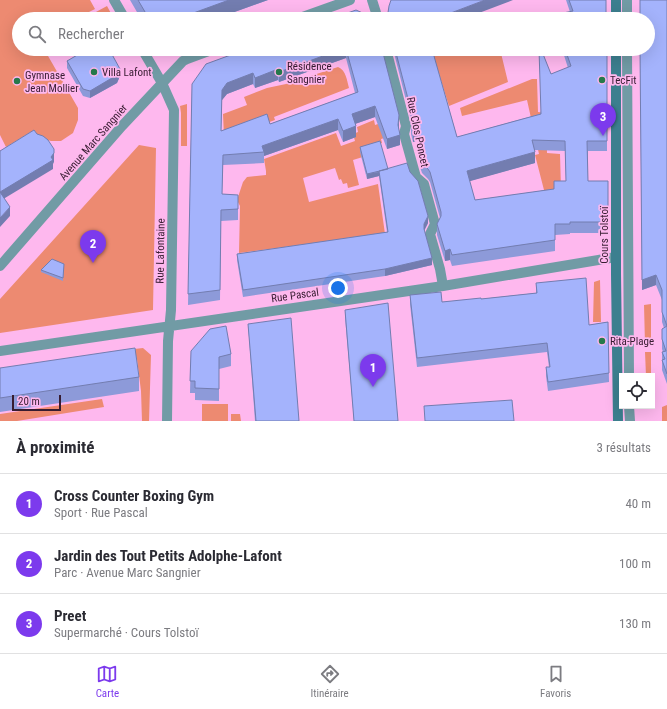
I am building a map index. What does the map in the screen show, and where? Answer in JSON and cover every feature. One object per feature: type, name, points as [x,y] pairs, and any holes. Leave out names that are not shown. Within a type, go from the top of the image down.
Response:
[{"type":"main road","points":[[616,0],[616,12]]},
{"type":"main road","name":"Cours Tolstoï","points":[[616,56],[618,421]]},
{"type":"street","points":[[114,0],[121,12]]},
{"type":"street","points":[[317,12],[350,0]]},
{"type":"street","points":[[372,0],[376,12]]},
{"type":"street","points":[[627,0],[627,12]]},
{"type":"street","name":"Rue Lafontaine","points":[[146,56],[162,83],[174,110],[171,303],[168,341],[167,421]]},
{"type":"street","name":"Avenue Marc Sangnier","points":[[0,266],[117,132],[162,83],[183,61],[195,56]]},
{"type":"street","name":"Rue Clos Poncet","points":[[388,56],[406,126],[404,134],[416,177],[424,184],[435,224],[430,234],[440,269],[443,286]]},
{"type":"street","points":[[627,56],[629,373]]},
{"type":"street","name":"Rue Pascal","points":[[0,351],[443,286],[616,257]]},
{"type":"street","points":[[630,409],[630,421]]},
{"type":"shaded area","points":[[0,0],[90,0],[95,9],[89,12],[12,12],[12,56],[48,56],[78,108],[78,120],[73,133],[61,141],[51,141],[37,137],[31,132],[6,147],[0,135]]},
{"type":"shaded area","points":[[107,6],[110,12],[96,12]]},
{"type":"shaded area","points":[[433,56],[502,56],[508,82],[449,106]]},
{"type":"shaded area","points":[[338,67],[343,71],[349,88],[274,117],[275,120],[229,137],[224,137],[223,114],[247,105],[244,97],[267,88],[286,84]]},
{"type":"shaded area","points":[[532,79],[537,79],[538,112],[546,113],[547,153],[560,154],[561,190],[517,197],[544,190],[535,155],[539,154],[527,100],[462,116],[460,108]]},
{"type":"shaded area","points":[[187,104],[187,146],[181,146],[180,106]]},
{"type":"shaded area","points":[[374,120],[375,125],[390,120],[398,134],[381,139],[382,143],[364,149],[366,156],[353,160],[359,185],[348,188],[347,183],[343,184],[341,179],[339,180],[335,168],[303,178],[309,202],[378,184],[385,234],[239,253],[240,206],[237,200],[243,182],[247,177],[266,175],[264,159],[336,133],[341,146],[355,141],[353,134],[358,132],[357,127]]},
{"type":"shaded area","points":[[139,145],[156,148],[153,310],[0,333],[0,299]]},
{"type":"shaded area","points":[[600,280],[601,322],[593,322],[594,282]]},
{"type":"shaded area","points":[[651,304],[651,344],[645,344],[644,305]]},
{"type":"shaded area","points":[[143,348],[151,355],[149,421],[142,421],[141,391],[137,359],[104,362],[109,352]]},
{"type":"shaded area","points":[[645,352],[651,352],[651,373],[646,373]]},
{"type":"shaded area","points":[[102,399],[104,407],[17,421],[0,421],[0,414]]},
{"type":"shaded area","points":[[202,404],[228,404],[228,421],[202,421]]},
{"type":"shaded area","points":[[667,405],[667,421],[662,421],[662,407]]},
{"type":"shaded area","points":[[231,414],[240,414],[241,421],[231,421]]},
{"type":"building","points":[[138,0],[229,0],[196,12],[145,12]]},
{"type":"building","points":[[391,0],[485,0],[453,12],[388,12]]},
{"type":"building","points":[[569,0],[606,0],[606,12],[568,12],[573,11]]},
{"type":"building","points":[[640,0],[667,0],[667,326],[662,312],[662,290],[656,275],[642,280],[640,56],[655,56],[655,12],[640,12]]},
{"type":"building","name":"Villa Lafont","points":[[76,56],[113,56],[120,69],[117,75],[90,91],[83,89],[67,61]]},
{"type":"building","points":[[228,56],[323,56],[279,72],[278,69],[255,78],[253,73],[227,83],[222,90],[221,131],[267,114],[270,124],[358,92],[348,56],[384,56],[399,115],[398,125],[400,135],[387,139],[375,106],[352,114],[356,126],[343,131],[338,119],[262,146],[264,152],[223,155],[222,194],[238,195],[238,209],[221,210],[220,290],[188,294],[192,84],[206,64]]},
{"type":"building","points":[[397,56],[434,56],[457,137],[541,114],[539,56],[544,56],[551,74],[571,66],[567,56],[607,56],[607,141],[587,141],[588,181],[608,181],[608,222],[570,222],[570,224],[555,224],[555,240],[452,255],[450,249],[445,251],[437,224],[441,216],[441,212],[430,172],[422,163],[420,156],[425,155],[418,130],[413,131],[411,123],[412,114]],"holes":[[[532,140],[565,141],[566,181],[554,181],[554,189],[475,200],[467,171],[535,152]]]},
{"type":"building","points":[[34,130],[37,134],[48,140],[54,149],[54,153],[51,157],[53,160],[0,192],[0,151]]},
{"type":"building","points":[[380,141],[388,169],[367,174],[360,147]]},
{"type":"building","points":[[407,163],[410,172],[418,181],[428,216],[424,224],[424,229],[432,258],[385,269],[243,290],[237,254],[388,232],[379,171]]},
{"type":"building","points":[[0,192],[10,207],[0,218]]},
{"type":"building","points":[[52,259],[64,264],[63,278],[41,270]]},
{"type":"building","points":[[586,278],[589,325],[608,322],[609,373],[548,382],[546,367],[550,367],[547,343],[417,358],[410,295],[441,292],[442,302],[481,299],[537,293],[536,283]]},
{"type":"building","points":[[388,303],[398,421],[354,421],[345,310]]},
{"type":"building","points":[[291,318],[299,421],[256,421],[248,324]]},
{"type":"building","points":[[226,326],[231,354],[219,357],[219,389],[195,388],[195,381],[190,381],[191,351],[210,329]]},
{"type":"building","points":[[667,326],[667,374],[662,360],[665,359],[662,352],[666,351],[662,339],[662,329]]},
{"type":"building","points":[[135,348],[139,377],[0,398],[0,368]]},
{"type":"building","points":[[512,400],[514,421],[425,421],[424,406]]},
{"type":"place","name":"Villa Lafont","points":[[94,72]]},
{"type":"place","name":"Résidence Sangnier","points":[[279,72]]},
{"type":"place","name":"TecFit","points":[[602,80]]},
{"type":"place","name":"Gymnase Jean Mollier","points":[[17,81]]},
{"type":"place","name":"Preet","points":[[603,136]]},
{"type":"place","name":"Jardin des Tout Petits Adolphe-Lafont","points":[[93,263]]},
{"type":"place","name":"Rita-Plage","points":[[602,341]]},
{"type":"place","name":"Cross Counter Boxing Gym","points":[[373,387]]}]
